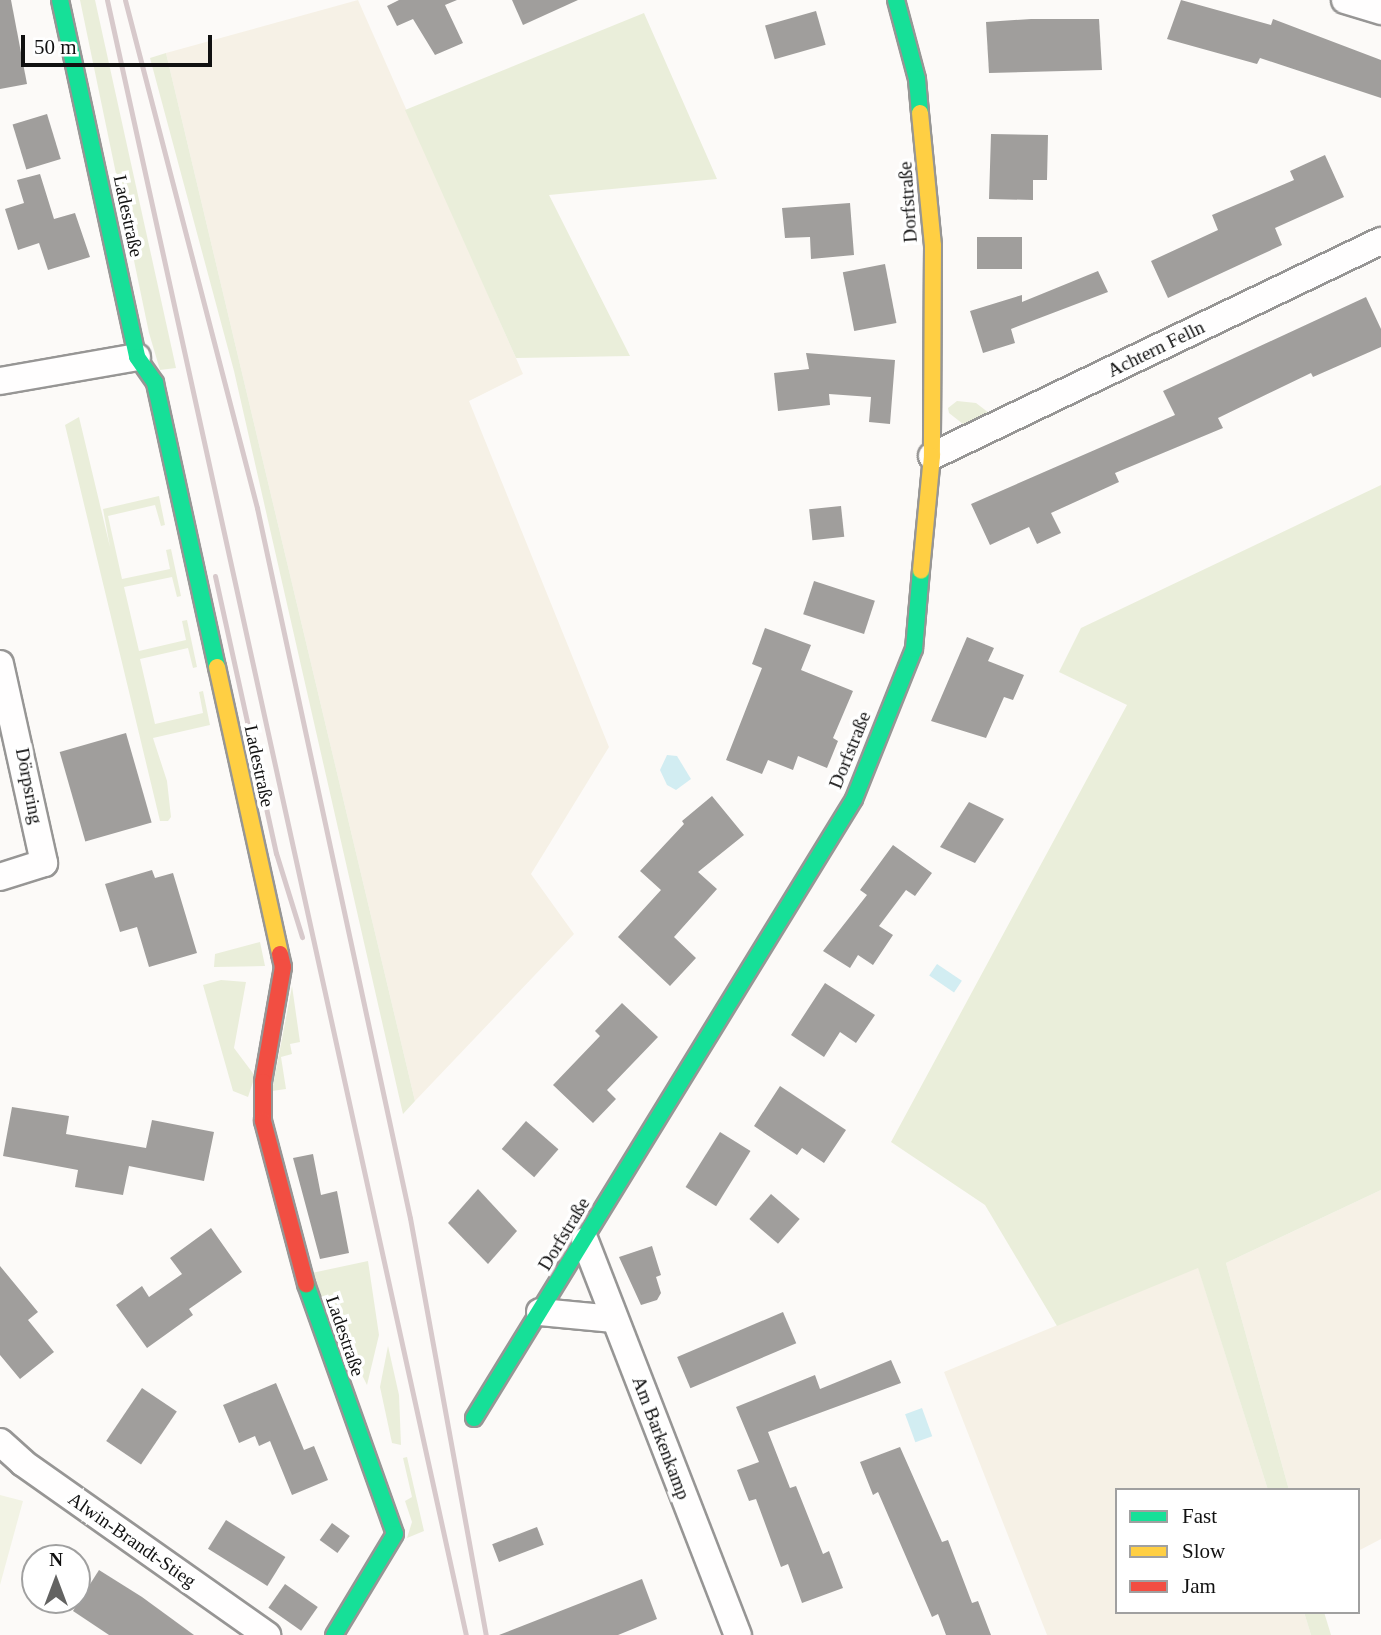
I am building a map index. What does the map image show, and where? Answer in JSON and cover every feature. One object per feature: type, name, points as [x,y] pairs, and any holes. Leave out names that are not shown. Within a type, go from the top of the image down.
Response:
[{"type":"street","name":"Ladestraße","points":[[60,0],[137,357],[155,383],[283,967],[263,1082],[263,1121],[283,1208],[321,1334],[395,1534],[334,1635]]},
{"type":"street","name":"Dorfstraße","points":[[474,1418],[854,799],[914,649],[932,456],[933,246],[928,166],[917,79],[896,0]]},
{"type":"street","points":[[1345,0],[1381,12]]},
{"type":"street","name":"Achtern Felln","points":[[932,456],[1381,241]]},
{"type":"street","points":[[0,381],[137,357]]},
{"type":"street","name":"Dörpsring","points":[[0,664],[44,863],[0,877]]},
{"type":"street","name":"Am Barkenkamp","points":[[585,1241],[738,1635]]},
{"type":"street","points":[[540,1312],[614,1319]]},
{"type":"street","name":"Alwin-Brandt-Stieg","points":[[0,1442],[23,1463],[267,1635]]},
{"type":"shaded area","points":[[358,0],[523,374],[469,401],[609,747],[531,874],[574,934],[415,1101],[166,53]]},
{"type":"shaded area","points":[[1381,1190],[1381,1539],[1360,1550],[1360,1488],[1288,1488],[1226,1263]]},
{"type":"shaded area","points":[[1198,1267],[1267,1488],[1115,1488],[1115,1614],[1305,1614],[1311,1635],[1047,1635],[944,1372]]},
{"type":"shaded area","points":[[0,1495],[23,1501],[0,1585]]},
{"type":"green space","points":[[80,0],[95,0],[176,368],[160,370],[149,333]]},
{"type":"green space","points":[[644,13],[717,179],[549,195],[630,356],[516,358],[405,110]]},
{"type":"green space","points":[[166,53],[415,1101],[403,1114],[234,371],[150,58]]},
{"type":"green space","points":[[957,401],[976,403],[993,416],[963,424],[949,413],[948,408]]},
{"type":"green space","points":[[79,417],[110,547],[103,509],[159,496],[165,525],[161,526],[155,505],[108,516],[122,579],[170,569],[166,550],[171,549],[181,596],[177,597],[172,577],[124,587],[139,651],[186,640],[182,621],[187,620],[197,667],[193,668],[188,648],[140,659],[155,724],[203,713],[199,692],[203,691],[210,725],[153,738],[167,781],[171,817],[168,821],[160,821],[65,425]]},
{"type":"green space","points":[[1381,485],[1381,1190],[1226,1263],[1288,1488],[1267,1488],[1198,1268],[1057,1326],[985,1205],[891,1142],[1127,705],[1059,672],[1081,628]]},
{"type":"green space","points":[[260,942],[265,966],[214,967],[215,954]]},
{"type":"green space","points":[[221,980],[246,982],[234,1048],[255,1076],[248,1097],[233,1091],[203,985]]},
{"type":"green space","points":[[292,986],[300,1042],[290,1044],[292,1054],[281,1057],[286,1089],[272,1091]]},
{"type":"green space","points":[[368,1261],[379,1335],[367,1385],[362,1375],[346,1366],[307,1274]]},
{"type":"green space","points":[[388,1346],[399,1395],[401,1445],[392,1443],[380,1387]]},
{"type":"green space","points":[[407,1457],[424,1531],[407,1538],[412,1522],[405,1501],[412,1497],[403,1458]]},
{"type":"green space","points":[[1305,1614],[1325,1614],[1331,1635],[1311,1635]]},
{"type":"water","points":[[667,755],[677,756],[691,779],[676,790],[667,785],[660,770]]},
{"type":"water","points":[[937,964],[962,981],[954,992],[929,976]]},
{"type":"water","points":[[922,1408],[932,1436],[915,1442],[905,1414]]},
{"type":"building","points":[[0,0],[11,0],[27,84],[0,89]]},
{"type":"building","points":[[399,0],[457,0],[445,5],[463,43],[435,55],[413,19],[397,26],[387,6]]},
{"type":"building","points":[[512,0],[578,0],[523,25]]},
{"type":"building","points":[[1181,0],[1271,25],[1273,19],[1381,60],[1381,98],[1260,58],[1257,64],[1167,39]]},
{"type":"building","points":[[816,11],[826,45],[775,59],[765,26]]},
{"type":"building","points":[[1099,19],[1102,70],[989,73],[986,22]]},
{"type":"building","points":[[47,114],[61,159],[26,169],[13,125]]},
{"type":"building","points":[[991,134],[1048,135],[1047,180],[1033,180],[1033,200],[989,199]]},
{"type":"building","points":[[1325,155],[1344,197],[1275,228],[1282,245],[1168,298],[1151,261],[1218,230],[1212,215],[1294,180],[1290,171]]},
{"type":"building","points":[[40,174],[54,219],[75,213],[90,257],[48,270],[39,243],[18,250],[5,209],[24,203],[17,180]]},
{"type":"building","points":[[850,203],[854,255],[811,259],[810,237],[785,238],[782,208]]},
{"type":"building","points":[[977,237],[1022,237],[1022,269],[977,269]]},
{"type":"building","points":[[885,264],[896,323],[854,331],[843,272]]},
{"type":"building","points":[[1098,271],[1108,292],[1011,329],[1015,343],[983,353],[970,311],[1022,295],[1022,302]]},
{"type":"building","points":[[1366,297],[1381,329],[1381,347],[1313,377],[1311,373],[1218,418],[1223,428],[1115,473],[1119,482],[1051,513],[1061,533],[1037,544],[1029,527],[990,545],[971,504],[1175,415],[1163,391]]},
{"type":"building","points":[[806,353],[895,360],[890,424],[869,422],[871,397],[829,394],[830,405],[778,411],[774,373],[809,369]]},
{"type":"building","points":[[841,506],[844,537],[812,540],[809,509]]},
{"type":"building","points":[[814,581],[875,601],[864,634],[803,614]]},
{"type":"building","points":[[765,628],[811,645],[801,670],[853,691],[833,738],[838,741],[827,768],[798,756],[793,770],[768,760],[762,774],[726,760],[762,668],[752,664]]},
{"type":"building","points":[[967,637],[994,648],[988,661],[1024,675],[1013,700],[1004,697],[986,738],[931,721]]},
{"type":"building","points":[[126,733],[152,822],[85,841],[60,752]]},
{"type":"building","points":[[712,796],[744,835],[698,872],[717,889],[674,937],[696,958],[670,986],[618,937],[661,890],[640,871],[684,824],[682,821]]},
{"type":"building","points":[[969,802],[1004,819],[975,863],[940,847]]},
{"type":"building","points":[[893,845],[932,873],[915,896],[906,890],[879,926],[893,935],[873,965],[858,955],[850,968],[823,951],[867,895],[860,890]]},
{"type":"building","points":[[152,870],[155,878],[173,873],[197,953],[149,967],[137,927],[120,932],[105,884]]},
{"type":"building","points":[[825,983],[875,1015],[856,1043],[840,1032],[824,1057],[791,1035]]},
{"type":"building","points":[[622,1003],[658,1037],[607,1090],[616,1099],[593,1123],[553,1085],[600,1036],[595,1031]]},
{"type":"building","points":[[780,1086],[846,1130],[824,1163],[802,1148],[797,1155],[754,1126]]},
{"type":"building","points":[[12,1107],[69,1116],[66,1134],[146,1148],[152,1120],[214,1132],[204,1181],[129,1166],[123,1195],[75,1187],[78,1170],[3,1156]]},
{"type":"building","points":[[526,1121],[558,1149],[534,1177],[502,1149]]},
{"type":"building","points":[[720,1132],[751,1151],[716,1206],[686,1187]]},
{"type":"building","points":[[313,1154],[321,1195],[337,1191],[349,1253],[320,1259],[293,1158]]},
{"type":"building","points":[[478,1189],[517,1231],[488,1264],[448,1223]]},
{"type":"building","points":[[771,1194],[800,1219],[778,1244],[749,1219]]},
{"type":"building","points":[[211,1228],[242,1272],[189,1309],[193,1315],[147,1348],[116,1305],[142,1286],[149,1297],[182,1274],[170,1258]]},
{"type":"building","points":[[652,1246],[661,1275],[656,1277],[661,1293],[657,1300],[641,1305],[619,1257]]},
{"type":"building","points":[[0,1266],[38,1312],[28,1320],[54,1352],[20,1379],[0,1355]]},
{"type":"building","points":[[783,1312],[796,1343],[690,1388],[677,1357]]},
{"type":"building","points":[[891,1360],[901,1383],[768,1432],[790,1488],[796,1486],[823,1554],[829,1551],[843,1588],[802,1603],[788,1564],[781,1567],[756,1499],[749,1501],[737,1470],[759,1462],[736,1407],[815,1375],[820,1389]]},
{"type":"building","points":[[276,1383],[304,1450],[314,1446],[328,1480],[292,1495],[270,1441],[259,1446],[255,1436],[239,1443],[223,1405]]},
{"type":"building","points":[[142,1388],[177,1411],[141,1465],[106,1441]]},
{"type":"building","points":[[900,1447],[942,1542],[948,1540],[972,1603],[978,1601],[991,1635],[946,1635],[938,1614],[932,1617],[878,1492],[873,1495],[860,1462]]},
{"type":"building","points":[[226,1520],[285,1557],[267,1586],[208,1549]]},
{"type":"building","points":[[332,1523],[350,1536],[337,1553],[320,1540]]},
{"type":"building","points":[[537,1527],[544,1545],[499,1562],[492,1544]]},
{"type":"building","points":[[99,1570],[194,1635],[109,1635],[78,1614],[91,1614],[91,1583]]},
{"type":"building","points":[[642,1579],[657,1619],[618,1635],[499,1635]]},
{"type":"building","points":[[285,1584],[318,1607],[301,1631],[268,1608]]},
{"type":"railway","points":[[107,0],[466,1635]]},
{"type":"railway","points":[[125,0],[257,508],[410,1218],[486,1635]]},
{"type":"railway","points":[[215,576],[276,853],[302,937]]},
{"type":"traffic: fast","points":[[60,0],[137,357],[155,383],[217,667]]},
{"type":"traffic: fast","points":[[896,0],[917,79],[920,113]]},
{"type":"traffic: fast","points":[[474,1418],[854,799],[914,649],[921,570]]},
{"type":"traffic: fast","points":[[306,1284],[395,1534],[334,1635]]},
{"type":"traffic: slow","points":[[920,113],[933,246],[932,456],[921,570]]},
{"type":"traffic: slow","points":[[217,667],[280,954]]},
{"type":"traffic: jam","points":[[280,954],[283,967],[263,1082],[263,1121],[306,1284]]}]
